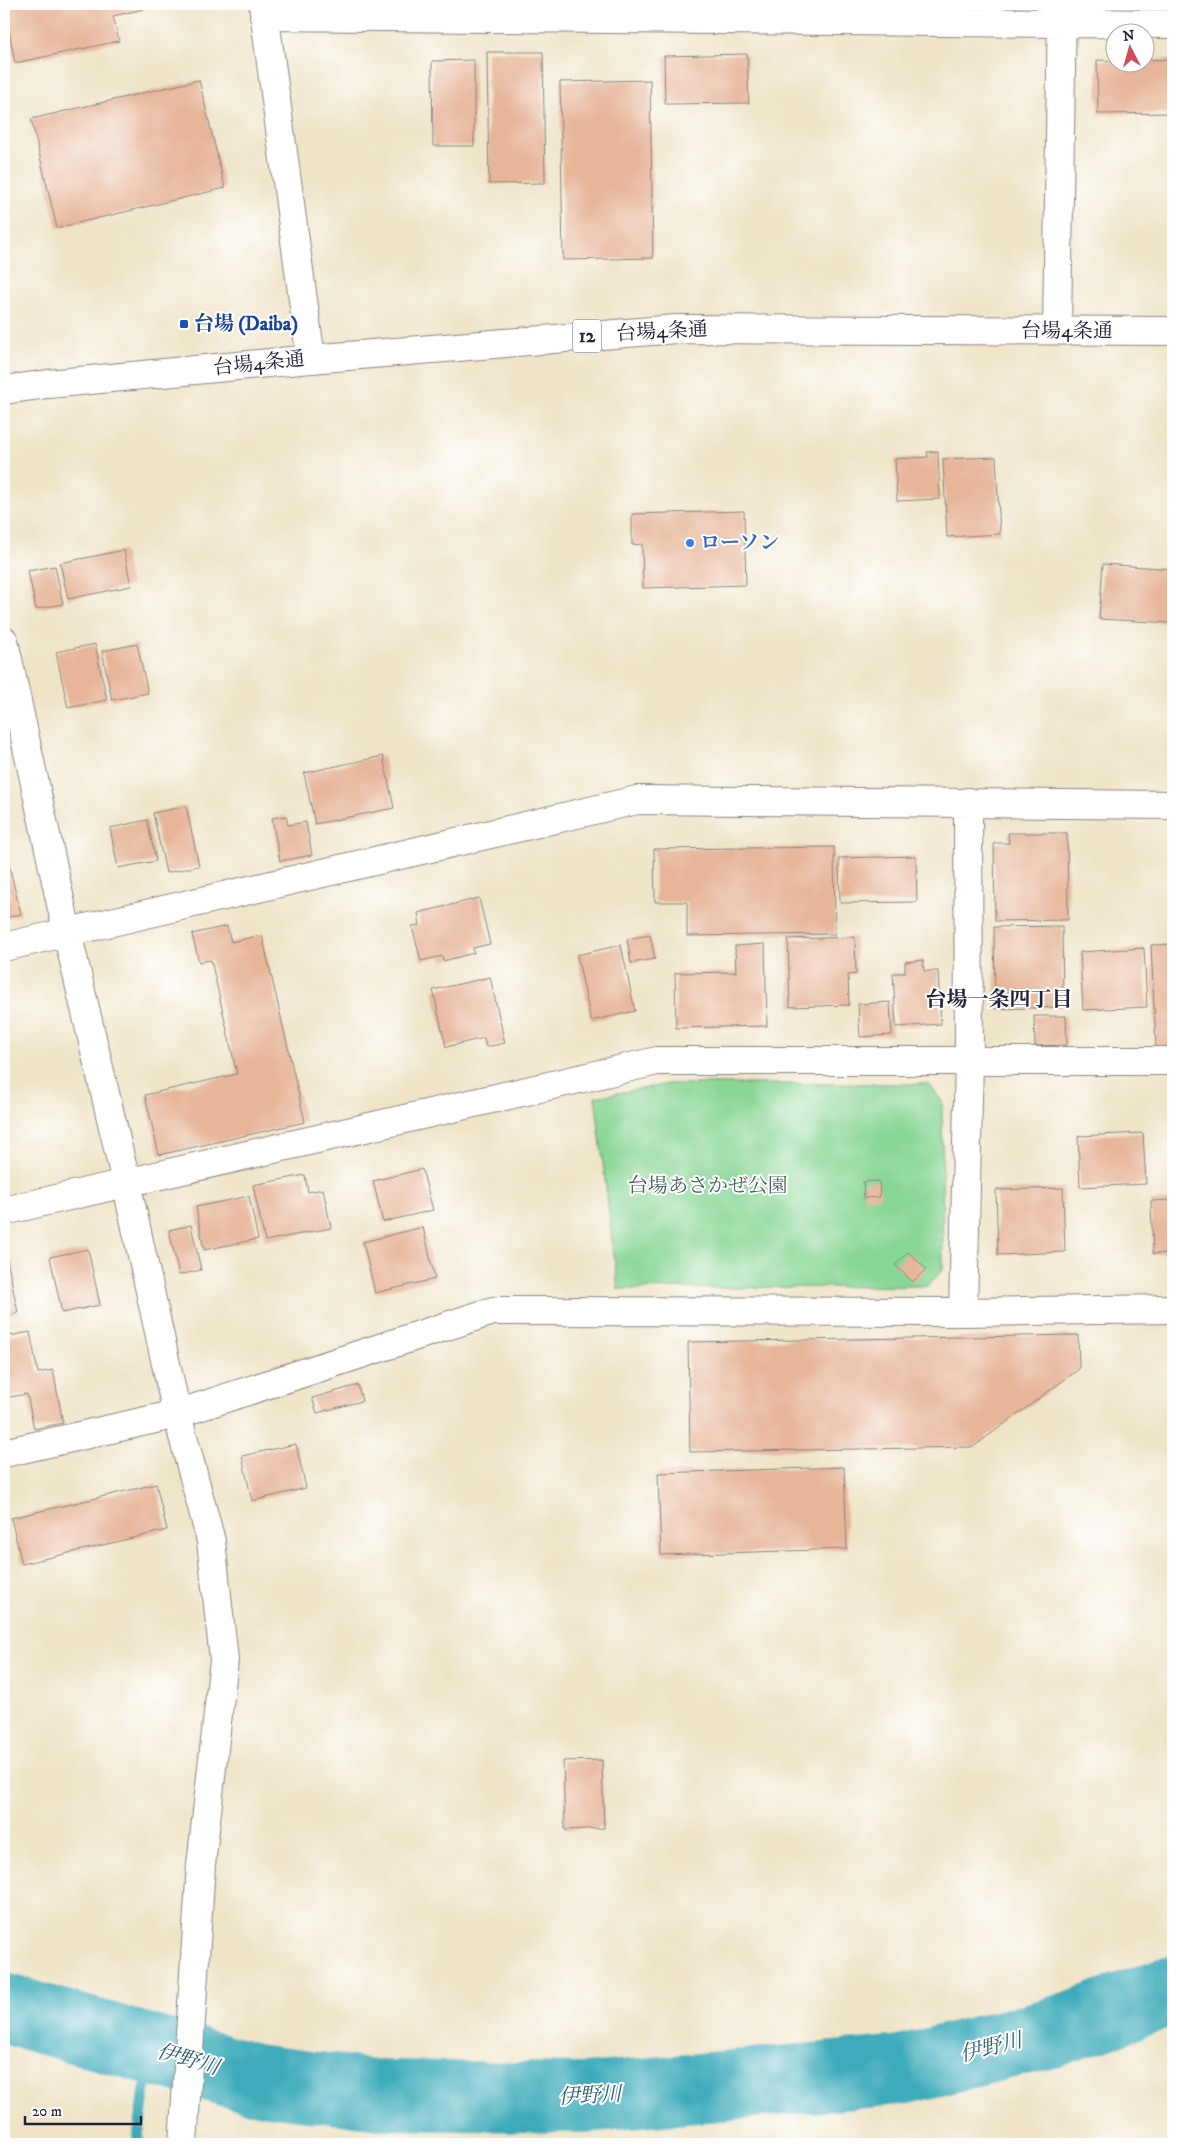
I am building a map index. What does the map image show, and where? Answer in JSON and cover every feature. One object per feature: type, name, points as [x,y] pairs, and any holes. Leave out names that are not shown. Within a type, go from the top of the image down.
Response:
[{"type":"main road","points":[[311,358],[264,10],[1061,13],[1173,24]]},
{"type":"main road","points":[[1057,330],[1061,13]]},
{"type":"main road","name":"台場4条通","points":[[4,390],[311,358],[676,329],[1173,332]]},
{"type":"main road","points":[[4,642],[67,932],[126,1182],[177,1414],[211,1541],[224,1660],[201,1865],[183,2144]]},
{"type":"main road","points":[[4,947],[638,800],[1173,805]]},
{"type":"main road","points":[[963,1312],[969,1060],[968,802]]},
{"type":"main road","points":[[4,1211],[657,1061],[1173,1061]]},
{"type":"main road","points":[[4,1454],[177,1414],[493,1311],[963,1312],[1173,1309]]},
{"type":"green space","name":"台場あさかぜ公園","points":[[669,1084],[928,1084],[942,1101],[943,1270],[927,1286],[618,1289],[595,1097]]},
{"type":"building","points":[[4,4],[143,4],[144,9],[113,16],[119,41],[15,63]]},
{"type":"building","points":[[487,52],[543,52],[545,183],[489,184]]},
{"type":"building","points":[[747,54],[749,103],[665,104],[664,56]]},
{"type":"building","points":[[1173,59],[1173,113],[1098,114],[1097,60],[1104,60],[1104,72],[1154,72],[1154,60]]},
{"type":"building","points":[[474,60],[474,146],[433,146],[432,61]]},
{"type":"building","points":[[199,80],[225,188],[57,228],[31,119]]},
{"type":"building","points":[[650,80],[653,258],[563,260],[560,82]]},
{"type":"building","points":[[938,451],[940,499],[897,501],[895,459],[928,457],[927,452]]},
{"type":"building","points":[[996,457],[1000,534],[947,537],[943,459]]},
{"type":"building","points":[[744,511],[746,585],[643,588],[642,544],[632,545],[632,514]]},
{"type":"building","points":[[124,550],[131,586],[68,599],[60,563]]},
{"type":"building","points":[[1103,564],[1173,569],[1173,623],[1099,619]]},
{"type":"building","points":[[55,566],[63,604],[36,609],[28,571]]},
{"type":"building","points":[[95,644],[107,700],[68,708],[56,652]]},
{"type":"building","points":[[137,644],[148,693],[112,700],[102,651]]},
{"type":"building","points":[[383,756],[394,808],[315,824],[304,773]]},
{"type":"building","points":[[186,806],[199,866],[166,873],[153,813]]},
{"type":"building","points":[[286,816],[288,825],[306,822],[312,855],[280,861],[272,818]]},
{"type":"building","points":[[147,820],[156,861],[118,868],[110,828]]},
{"type":"building","points":[[1008,833],[1067,833],[1068,920],[995,921],[994,843],[1009,843]]},
{"type":"building","points":[[4,845],[21,914],[4,918]]},
{"type":"building","points":[[834,847],[835,934],[687,936],[687,902],[655,902],[654,849]]},
{"type":"building","points":[[916,856],[917,902],[840,903],[839,858]]},
{"type":"building","points":[[479,898],[490,944],[473,948],[474,953],[443,961],[442,956],[421,961],[412,926],[420,925],[418,913]]},
{"type":"building","points":[[227,926],[231,942],[262,935],[305,1122],[159,1155],[145,1095],[237,1074],[211,960],[199,962],[192,934]]},
{"type":"building","points":[[1062,926],[1063,1007],[995,1009],[994,927]]},
{"type":"building","points":[[650,935],[655,959],[631,963],[627,939]]},
{"type":"building","points":[[855,937],[856,974],[848,975],[849,1005],[790,1007],[788,939]]},
{"type":"building","points":[[765,944],[767,1026],[676,1028],[675,973],[736,972],[735,946]]},
{"type":"building","points":[[1173,944],[1173,1046],[1156,1047],[1151,945]]},
{"type":"building","points":[[621,945],[635,1011],[591,1021],[577,955]]},
{"type":"building","points":[[1144,948],[1147,1007],[1083,1010],[1080,952]]},
{"type":"building","points":[[923,960],[924,971],[938,971],[941,1024],[896,1027],[893,973],[905,973],[905,962]]},
{"type":"building","points":[[490,977],[505,1043],[486,1047],[484,1038],[446,1047],[433,990]]},
{"type":"building","points":[[890,1002],[892,1035],[860,1037],[858,1004]]},
{"type":"building","points":[[1034,1016],[1066,1016],[1067,1045],[1035,1046]]},
{"type":"building","points":[[1143,1133],[1146,1184],[1080,1187],[1078,1136]]},
{"type":"building","points":[[422,1169],[433,1210],[383,1222],[373,1181]]},
{"type":"building","points":[[305,1175],[308,1192],[323,1189],[331,1228],[265,1241],[253,1185]]},
{"type":"building","points":[[879,1181],[880,1197],[864,1198],[863,1182]]},
{"type":"building","points":[[1063,1188],[1065,1252],[998,1255],[996,1190]]},
{"type":"building","points":[[249,1196],[258,1239],[204,1250],[196,1207]]},
{"type":"building","points":[[1173,1200],[1173,1253],[1153,1254],[1151,1201]]},
{"type":"building","points":[[191,1225],[201,1270],[179,1275],[169,1230]]},
{"type":"building","points":[[423,1227],[435,1279],[375,1293],[363,1242]]},
{"type":"building","points":[[88,1249],[100,1305],[62,1313],[50,1257]]},
{"type":"building","points":[[908,1252],[926,1269],[913,1282],[895,1265]]},
{"type":"building","points":[[4,1254],[6,1254],[18,1313],[4,1316]]},
{"type":"building","points":[[30,1332],[38,1373],[53,1370],[63,1423],[34,1429],[27,1394],[4,1398],[4,1337]]},
{"type":"building","points":[[1078,1335],[1079,1369],[973,1447],[690,1452],[688,1342]]},
{"type":"building","points":[[358,1385],[362,1401],[317,1413],[312,1398]]},
{"type":"building","points":[[296,1444],[306,1488],[252,1501],[242,1456]]},
{"type":"building","points":[[844,1467],[847,1549],[661,1555],[658,1473]]},
{"type":"building","points":[[156,1484],[167,1530],[22,1564],[11,1518]]},
{"type":"building","points":[[602,1760],[604,1828],[565,1830],[563,1761]]},
{"type":"waterway","name":"伊野川","points":[[4,2008],[254,2079],[381,2095],[584,2098],[901,2070],[1051,2033],[1173,1990]]},
{"type":"waterway","points":[[137,2144],[147,2076],[148,2049]]},
{"type":"place","name":"台場 (Daiba)","points":[[184,324]]},
{"type":"place","name":"ローソン","points":[[690,543]]},
{"type":"district","name":"台場一条四丁目","points":[[999,1000]]}]
